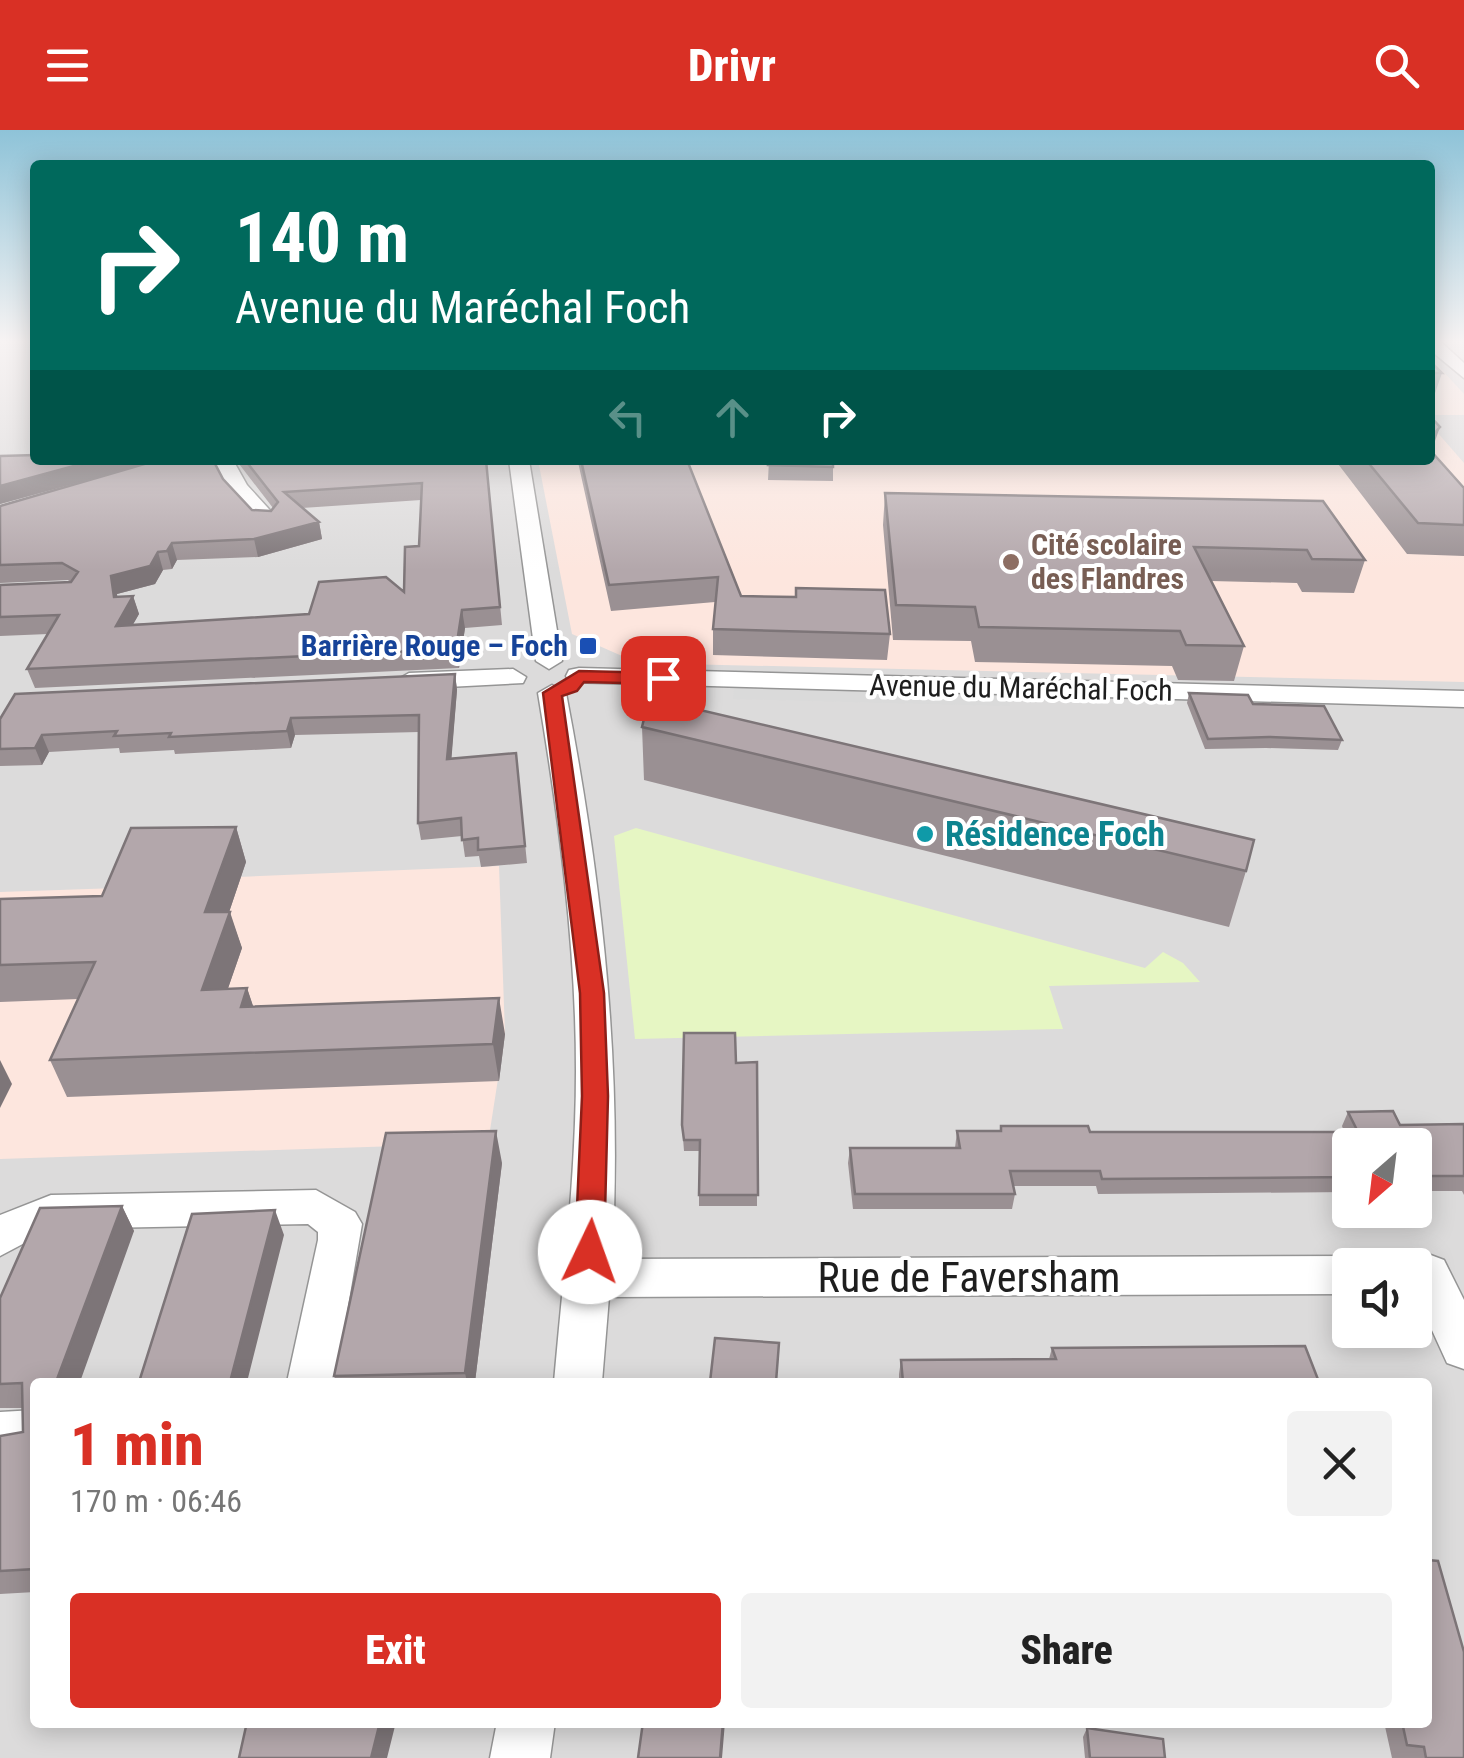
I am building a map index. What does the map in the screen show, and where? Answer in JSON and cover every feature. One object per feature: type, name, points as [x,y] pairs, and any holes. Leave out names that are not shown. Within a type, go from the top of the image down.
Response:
[{"type":"street","points":[[226,465],[238,488],[267,519]]},
{"type":"street","points":[[520,465],[560,677],[593,1009],[594,1134],[588,1278],[578,1378]]},
{"type":"street","points":[[388,682],[513,677],[524,666],[560,677]]},
{"type":"street","name":"Avenue du Maréchal Foch","points":[[560,677],[1464,699]]},
{"type":"street","points":[[0,1238],[30,1218],[51,1212],[316,1207],[340,1224],[340,1240],[311,1378]]},
{"type":"street","points":[[1436,1273],[1464,1348]]},
{"type":"street","name":"Rue de Faversham","points":[[588,1278],[1332,1276]]},
{"type":"street","points":[[0,1434],[30,1433]]},
{"type":"street","points":[[520,1758],[525,1728]]},
{"type":"shaded area","points":[[0,418],[30,418],[30,465],[1435,465],[1435,418],[1464,418],[1464,1758],[0,1758]]},
{"type":"shaded area","name":"Cité scolaire des Flandres","points":[[1435,430],[1464,463],[1464,682],[638,663],[572,634],[539,465],[1435,465]]},
{"type":"shaded area","points":[[734,687],[1008,694],[1010,706],[733,699]]},
{"type":"shaded area","points":[[499,866],[505,1034],[488,1143],[0,1159],[0,892],[236,884],[239,877]]},
{"type":"green space","points":[[636,828],[1145,968],[1163,952],[1183,963],[1200,982],[1049,986],[1063,1029],[635,1039],[614,836]]},
{"type":"building","points":[[30,455],[30,465],[78,465],[0,486],[0,456]]},
{"type":"building","points":[[1435,456],[1464,488],[1464,525],[1418,523],[1370,465],[1435,465]]},
{"type":"building","points":[[141,465],[216,465],[223,479],[252,510],[271,511],[278,502],[249,465],[486,465],[500,607],[462,610],[456,649],[27,669],[59,615],[0,617],[0,585],[71,582],[78,572],[62,563],[0,565],[0,506]],"holes":[[[422,483],[419,546],[405,547],[404,592],[386,577],[319,582],[309,614],[116,626],[133,596],[114,597],[111,576],[150,566],[158,552],[167,551],[172,543],[254,539],[319,522],[284,492]]]},
{"type":"building","points":[[582,465],[689,465],[741,596],[796,597],[796,588],[885,590],[890,634],[713,629],[718,577],[609,585]]},
{"type":"building","points":[[768,465],[833,465],[833,467]]},
{"type":"building","points":[[885,493],[1323,501],[1365,560],[1312,559],[1307,550],[1194,547],[1244,646],[1186,645],[1180,631],[979,627],[975,607],[896,605]]},
{"type":"building","points":[[455,674],[447,759],[516,753],[525,846],[478,850],[478,838],[462,840],[461,818],[418,823],[419,715],[291,718],[287,731],[169,737],[171,733],[114,736],[117,731],[42,735],[35,748],[0,749],[0,719],[15,694]]},
{"type":"building","points":[[1189,693],[1248,695],[1253,704],[1324,706],[1342,740],[1208,739]]},
{"type":"building","points":[[649,698],[1254,840],[1246,871],[642,727]]},
{"type":"building","points":[[236,827],[205,912],[230,912],[202,990],[247,988],[241,1007],[499,998],[493,1044],[50,1060],[95,962],[0,965],[0,899],[102,896],[131,828]]},
{"type":"building","points":[[684,1033],[735,1033],[736,1063],[757,1062],[758,1195],[699,1195],[700,1140],[684,1140],[682,1125]]},
{"type":"building","points":[[1393,1111],[1400,1125],[1464,1124],[1464,1176],[1432,1176],[1432,1128],[1356,1128],[1348,1112]]},
{"type":"building","points":[[1001,1126],[1088,1126],[1090,1132],[1332,1132],[1332,1177],[1102,1179],[1100,1171],[1010,1171],[1015,1194],[855,1194],[850,1148],[960,1148],[957,1131],[1001,1131]]},
{"type":"building","points":[[496,1131],[465,1373],[334,1376],[386,1133]]},
{"type":"building","points":[[122,1206],[58,1378],[30,1378],[30,1569],[0,1571],[0,1436],[23,1432],[22,1383],[0,1384],[0,1298],[40,1208]]},
{"type":"building","points":[[275,1210],[231,1378],[140,1378],[192,1214]]},
{"type":"building","points":[[715,1338],[779,1343],[776,1378],[710,1378]]},
{"type":"building","points":[[1305,1346],[1317,1378],[903,1378],[901,1360],[1056,1359],[1052,1348]]},
{"type":"building","points":[[1432,1560],[1438,1561],[1464,1652],[1464,1758],[1426,1758],[1424,1747],[1407,1745],[1403,1728],[1432,1728]]},
{"type":"building","points":[[246,1728],[378,1728],[371,1758],[239,1758]]},
{"type":"building","points":[[642,1728],[722,1728],[720,1758],[638,1758]]},
{"type":"building","points":[[1087,1728],[1163,1739],[1165,1758],[1090,1758]]},
{"type":"place","name":"Cité scolaire des Flandres","points":[[1011,562]]},
{"type":"place","name":"Barrière Rouge – Foch","points":[[588,646]]},
{"type":"place","name":"Résidence Foch","points":[[925,834]]},
{"type":"route","points":[[590,1252],[595,1096],[592,993],[570,803],[552,693],[571,687],[579,676],[663,678]]}]
